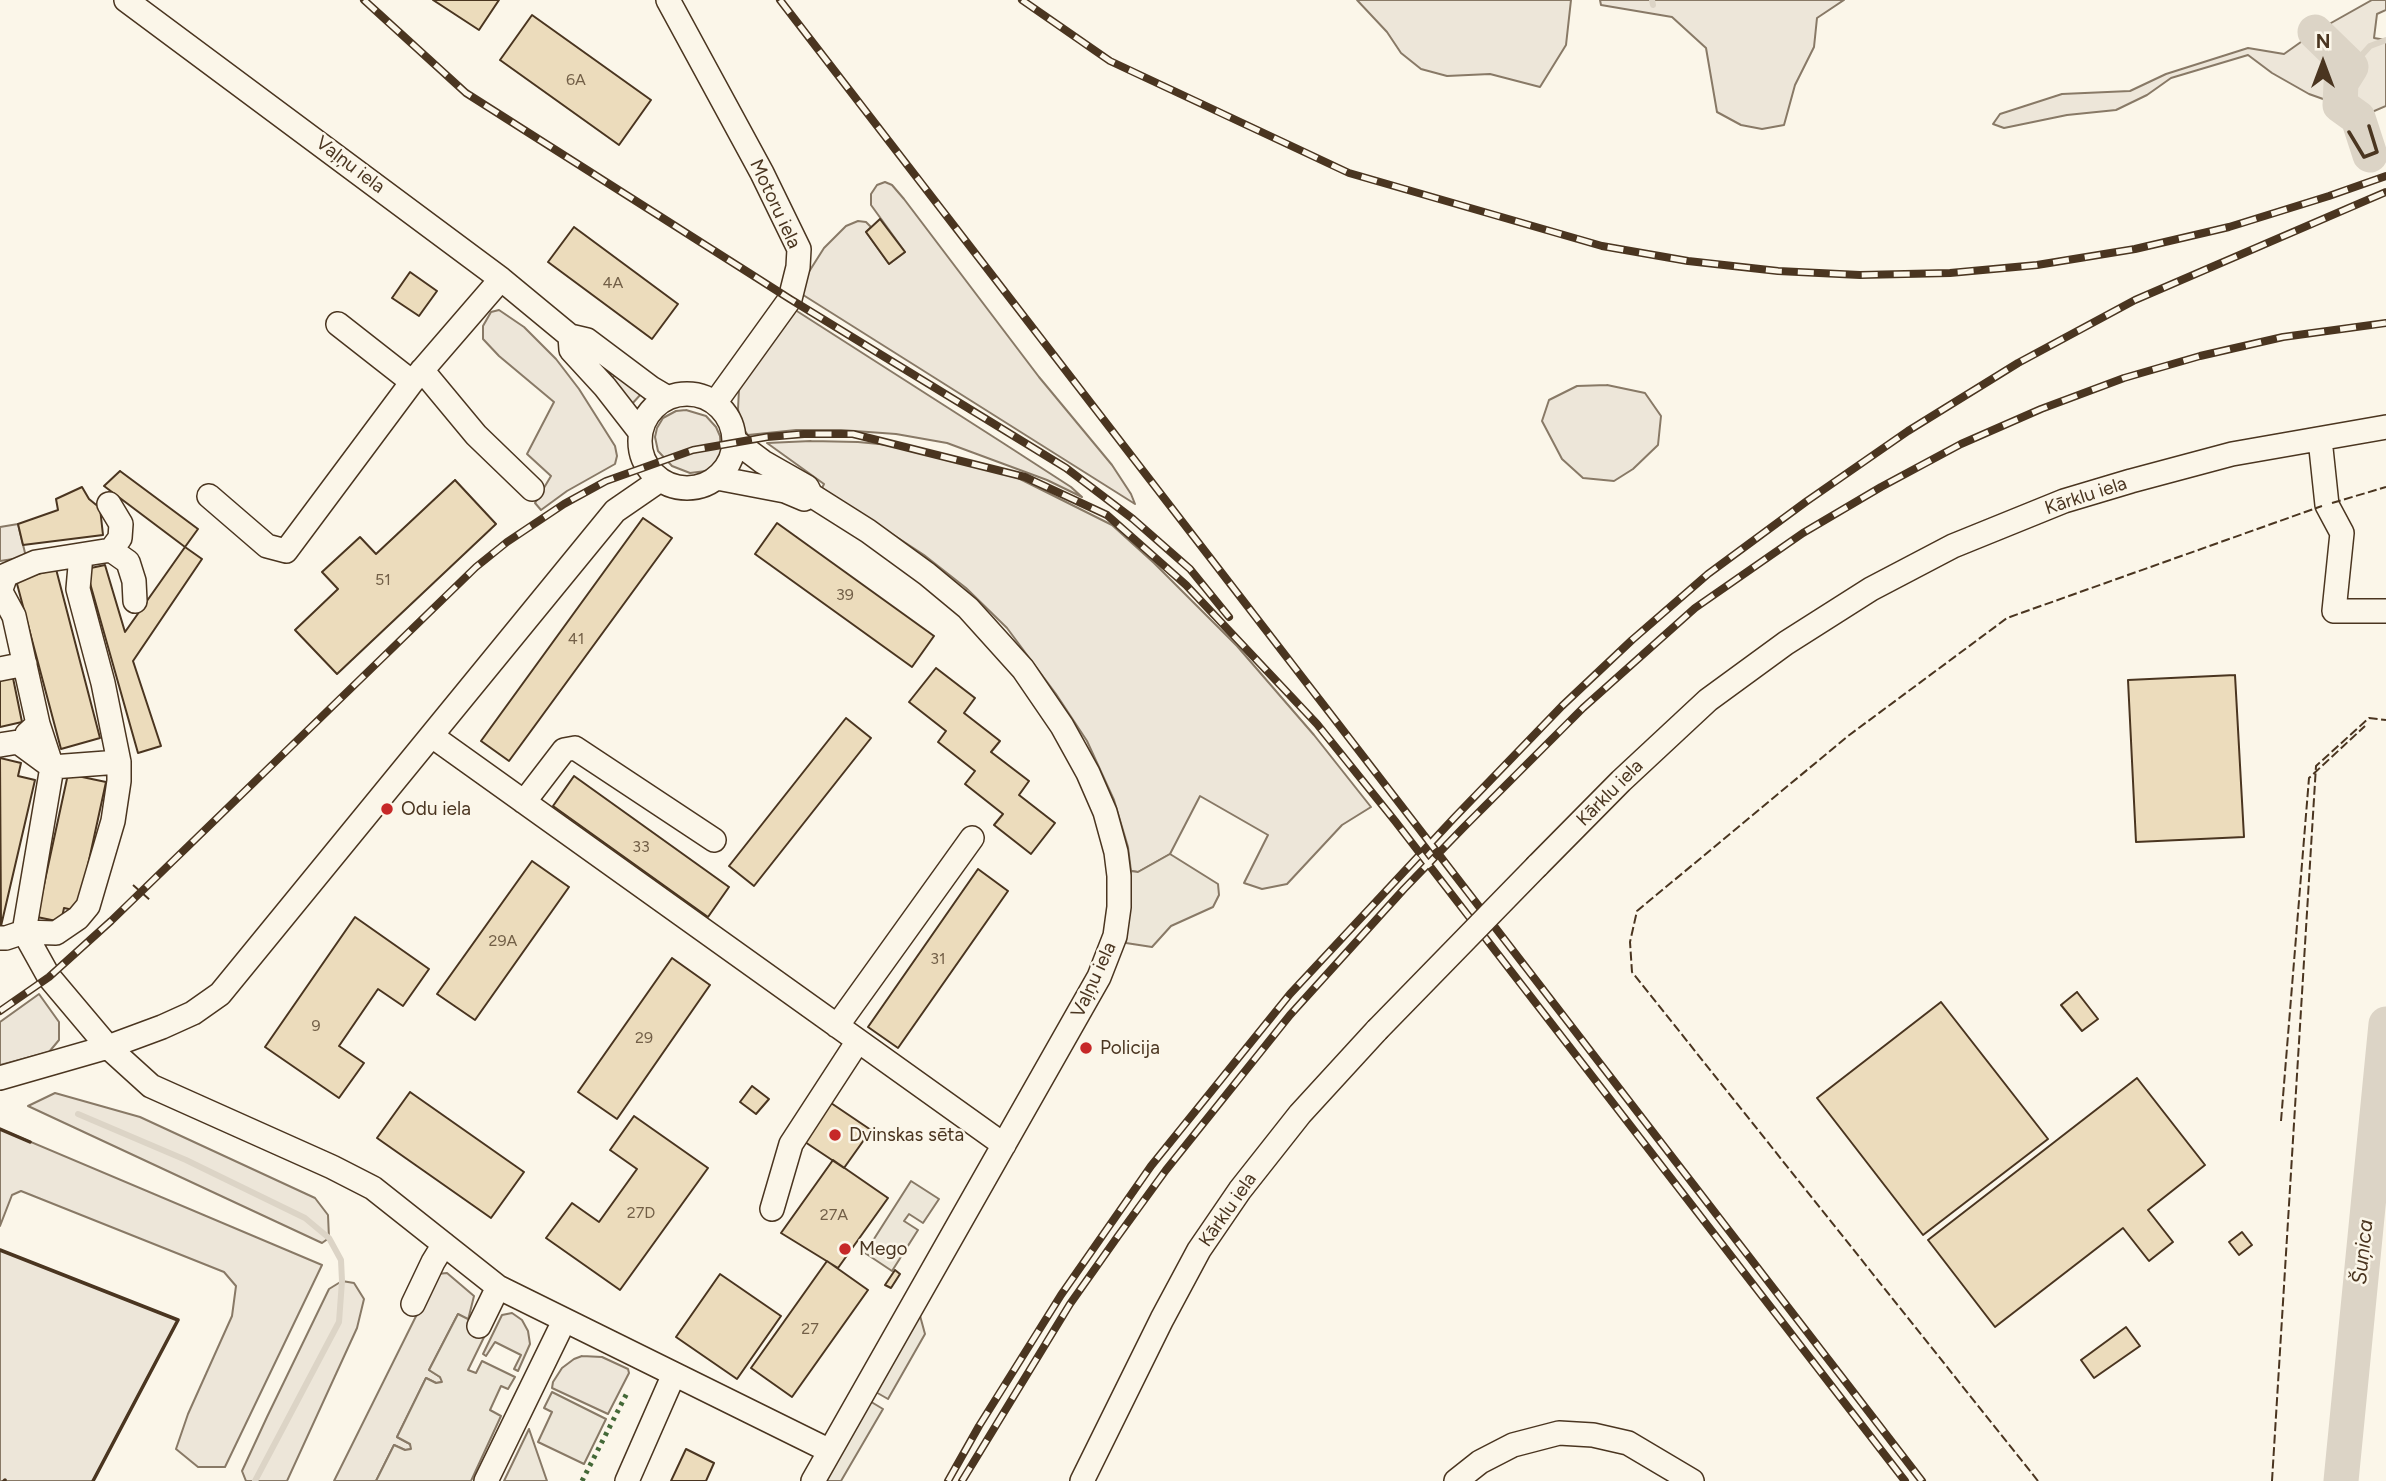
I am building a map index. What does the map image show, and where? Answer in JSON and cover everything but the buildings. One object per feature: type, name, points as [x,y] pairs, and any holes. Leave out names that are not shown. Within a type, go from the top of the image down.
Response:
[{"type":"street","name":"Vaļņu iela","points":[[126,0],[501,279],[570,336]]},
{"type":"street","name":"Motoru iela","points":[[668,0],[762,173],[799,249],[790,299],[715,403]]},
{"type":"street","points":[[209,496],[267,546],[286,551],[417,376],[501,279]]},
{"type":"street","points":[[338,324],[417,376],[532,489]]},
{"type":"street","points":[[640,432],[605,387],[571,350],[570,336],[587,340],[668,398]]},
{"type":"street","points":[[684,394],[700,395],[715,403],[726,413],[733,426],[733,455],[727,468],[704,485],[689,488],[660,480],[647,466],[642,455],[640,432],[645,418],[655,406],[668,398],[684,394]]},
{"type":"street","name":"Kārklu iela","points":[[1083,1480],[1162,1319],[1199,1251],[1240,1190],[1300,1114],[1377,1030],[1537,866],[1621,781],[1708,700],[1786,643],[1871,589],[1953,546],[2064,501],[2232,454],[2386,427]]},
{"type":"street","points":[[2320,439],[2327,505],[2342,533],[2334,611],[2386,611]]},
{"type":"street","name":"Vaļņu iela","points":[[735,441],[763,462],[807,487],[811,495],[927,574],[968,608],[1023,669],[1062,726],[1088,773],[1105,812],[1116,852],[1119,876],[1115,936],[1099,976],[813,1481]]},
{"type":"street","points":[[717,478],[785,491],[804,499],[811,495]]},
{"type":"street","points":[[0,1078],[108,1047],[193,1013],[220,994],[615,511],[660,480]]},
{"type":"street","points":[[109,504],[121,524],[120,538],[111,550],[36,562],[6,575],[0,592],[14,616],[38,724],[52,767],[24,932],[49,977],[108,1047],[151,1086],[373,1188],[498,1286],[830,1451]]},
{"type":"street","points":[[111,550],[128,562],[134,581],[135,601]]},
{"type":"street","points":[[0,938],[24,932],[56,933],[78,918],[88,905],[113,821],[119,762],[103,683],[78,589],[81,555]]},
{"type":"street","points":[[0,668],[25,664]]},
{"type":"street","points":[[38,724],[9,744],[52,767],[119,762]]},
{"type":"street","points":[[432,736],[1004,1145]]},
{"type":"street","points":[[524,802],[564,750],[575,748],[714,840]]},
{"type":"street","points":[[837,1026],[972,838]]},
{"type":"street","points":[[772,1209],[791,1144],[858,1041]]},
{"type":"street","points":[[413,1304],[444,1244]]},
{"type":"street","points":[[479,1326],[498,1286]]},
{"type":"street","points":[[486,1481],[564,1321]]},
{"type":"street","points":[[627,1481],[674,1374]]},
{"type":"street","points":[[1456,1481],[1480,1462],[1513,1445],[1559,1433],[1593,1434],[1628,1443],[1692,1481]]},
{"type":"shaded area","points":[[1357,0],[1571,0],[1566,45],[1540,87],[1490,74],[1447,76],[1421,69],[1401,53],[1387,32]]},
{"type":"shaded area","points":[[1600,0],[1844,0],[1817,18],[1814,47],[1795,85],[1784,125],[1762,129],[1741,125],[1717,112],[1706,48],[1672,17],[1601,5]]},
{"type":"shaded area","points":[[2372,0],[2386,0],[2386,10],[2377,14],[2374,38],[2386,40],[2386,106],[2358,118],[2340,105],[2309,94],[2272,73],[2248,55],[2171,78],[2147,95],[2116,110],[2067,115],[2004,128],[1993,124],[2000,114],[2062,94],[2130,91],[2166,74],[2248,48],[2284,54],[2315,32]]},
{"type":"shaded area","points":[[885,182],[892,185],[904,199],[1039,377],[1112,465],[1135,504],[800,293],[805,278],[824,248],[846,226],[858,221],[866,222],[871,227],[866,232],[889,264],[905,252],[871,205],[871,194],[877,185]]},
{"type":"shaded area","points":[[789,306],[1071,487],[1082,497],[1047,480],[947,443],[896,434],[841,430],[796,430],[748,435],[741,426],[739,389]]},
{"type":"shaded area","points":[[499,310],[524,327],[556,359],[579,389],[615,446],[615,464],[567,491],[541,510],[535,503],[551,476],[527,454],[554,402],[483,339],[483,326],[491,312]]},
{"type":"shaded area","points":[[615,375],[642,393],[631,405],[612,378]]},
{"type":"shaded area","points":[[1607,385],[1645,393],[1661,416],[1658,445],[1633,469],[1614,481],[1583,478],[1562,459],[1542,421],[1549,400],[1577,386]]},
{"type":"shaded area","points":[[686,410],[706,416],[720,436],[721,452],[717,463],[706,471],[690,473],[672,466],[658,451],[655,437],[663,418],[676,411]]},
{"type":"shaded area","points":[[811,441],[900,446],[1004,471],[1112,525],[1237,646],[1314,735],[1371,807],[1342,825],[1287,884],[1262,889],[1244,883],[1268,835],[1200,796],[1170,854],[1138,872],[1131,871],[1128,847],[1114,800],[1087,741],[1007,628],[966,588],[924,555],[822,488],[824,484],[767,443]]},
{"type":"shaded area","points":[[18,524],[26,557],[0,561],[0,527]]},
{"type":"shaded area","points":[[1170,854],[1218,884],[1219,895],[1213,907],[1171,926],[1152,947],[1126,943],[1131,871],[1138,872]]},
{"type":"shaded area","points":[[39,994],[59,1022],[59,1040],[49,1052],[0,1065],[0,1022]]},
{"type":"shaded area","points":[[55,1093],[140,1117],[315,1198],[328,1215],[329,1238],[322,1243],[28,1106]]},
{"type":"shaded area","points":[[0,1129],[322,1265],[225,1467],[198,1467],[176,1449],[188,1414],[232,1316],[236,1286],[224,1272],[21,1191],[12,1195],[0,1226]]},
{"type":"shaded area","points":[[911,1181],[939,1199],[923,1223],[909,1214],[904,1221],[918,1230],[892,1271],[865,1253]]},
{"type":"shaded area","points":[[0,1250],[178,1320],[93,1481],[0,1481]]},
{"type":"shaded area","points":[[447,1273],[474,1296],[468,1320],[458,1314],[429,1370],[443,1382],[436,1383],[426,1378],[397,1437],[410,1444],[412,1449],[405,1450],[394,1445],[376,1481],[334,1481],[437,1274]]},
{"type":"shaded area","points":[[342,1281],[354,1283],[364,1299],[357,1328],[287,1481],[246,1481],[242,1471],[267,1417],[329,1289]]},
{"type":"shaded area","points":[[919,1312],[925,1334],[888,1399],[874,1391]]},
{"type":"shaded area","points":[[512,1313],[522,1320],[528,1331],[530,1344],[518,1371],[514,1369],[521,1355],[495,1342],[486,1356],[483,1354],[502,1315]]},
{"type":"shaded area","points":[[458,1314],[488,1329],[468,1370],[476,1373],[482,1361],[515,1377],[508,1389],[501,1386],[490,1410],[501,1416],[471,1481],[376,1481],[394,1445],[405,1450],[411,1449],[410,1444],[397,1437],[426,1378],[436,1383],[442,1382],[440,1377],[429,1370]]},
{"type":"shaded area","points":[[582,1356],[602,1357],[628,1369],[629,1373],[608,1414],[552,1388],[562,1368]]},
{"type":"shaded area","points":[[552,1392],[606,1419],[584,1464],[538,1442],[552,1412],[544,1408]]},
{"type":"shaded area","points":[[868,1400],[883,1409],[841,1481],[824,1481]]},
{"type":"shaded area","points":[[529,1429],[547,1481],[504,1481]]},
{"type":"waterway","points":[[1652,0],[1653,5]]},
{"type":"waterway","name":"Šuņica","points":[[2315,32],[2351,67],[2341,83],[2340,105],[2358,118],[2370,155]]},
{"type":"waterway","points":[[2351,67],[2370,46],[2386,40]]},
{"type":"waterway","name":"Šuņica","points":[[2341,1481],[2386,1024]]},
{"type":"waterway","points":[[78,1114],[186,1160],[305,1218],[329,1238],[341,1260],[339,1322],[255,1481]]},
{"type":"railway","points":[[364,0],[466,93],[790,299],[1066,468],[1133,519],[1190,569],[1229,617]]},
{"type":"railway","points":[[780,0],[1922,1481]]},
{"type":"railway","points":[[1022,0],[1110,61],[1349,173],[1602,246],[1688,261],[1778,271],[1860,275],[1950,273],[2037,265],[2135,249],[2229,227],[2386,176]]},
{"type":"railway","points":[[948,1481],[1061,1295],[1151,1166],[1290,994],[1562,706],[1632,640],[1708,574],[1807,501],[1908,431],[2018,363],[2135,300],[2386,192]]},
{"type":"railway","points":[[962,1481],[1070,1304],[1166,1170],[1290,1015],[1463,828],[1583,708],[1695,608],[1803,533],[1881,487],[1961,444],[2041,409],[2124,378],[2200,356],[2283,337],[2386,323]]},
{"type":"railway","points":[[0,1011],[49,977],[111,921],[476,567],[507,542],[564,504],[606,481],[693,450],[767,437],[853,434],[1025,477],[1107,515],[1186,585],[1317,724],[1395,821],[1905,1481]]},
{"type":"hedge","points":[[582,1481],[627,1393]]},
{"type":"fence","points":[[2332,503],[2386,487]]},
{"type":"fence","points":[[2038,1481],[1632,972],[1630,942],[1637,911],[1848,736],[2007,618],[2322,506]]},
{"type":"fence","points":[[2272,1481],[2316,766],[2369,718],[2386,720]]},
{"type":"fence","points":[[2281,1121],[2309,778],[2365,726]]},
{"type":"fence","points":[[133,885],[150,900]]},
{"type":"wall","points":[[2349,132],[2364,157],[2377,152],[2369,126]]},
{"type":"wall","points":[[0,1129],[30,1142]]},
{"type":"wall","points":[[0,1250],[178,1320],[93,1481]]},
{"type":"place","name":"Odu iela","points":[[387,809]]},
{"type":"place","name":"Policija","points":[[1086,1048]]},
{"type":"place","name":"Dvinskas sēta","points":[[835,1135]]},
{"type":"place","name":"Mego","points":[[845,1249]]}]
